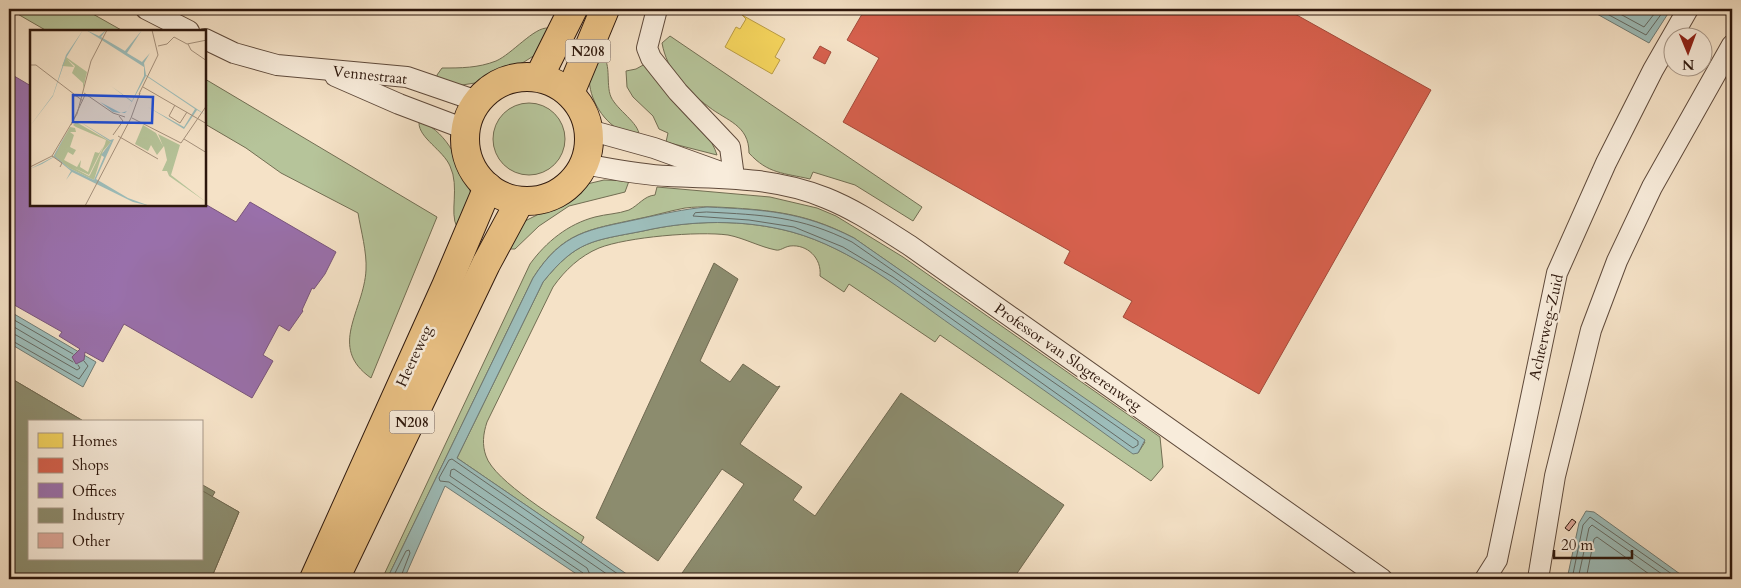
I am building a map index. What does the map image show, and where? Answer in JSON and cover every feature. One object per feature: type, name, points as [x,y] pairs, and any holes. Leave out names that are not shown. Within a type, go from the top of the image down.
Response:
[{"type":"main road","name":"N208","points":[[538,77],[573,9]]},
{"type":"main road","name":"N208","points":[[570,93],[604,9]]},
{"type":"main road","points":[[525,76],[550,80],[570,93],[586,116],[589,130],[589,147],[584,164],[573,180],[558,193],[533,201],[520,201],[508,198],[488,187],[480,180],[469,161],[465,129],[477,101],[487,91],[505,81],[525,76]]},
{"type":"main road","name":"Heereweg","points":[[314,579],[450,278],[488,187]]},
{"type":"main road","name":"Heereweg","points":[[335,579],[490,256],[520,201]]},
{"type":"street","points":[[146,9],[187,30]]},
{"type":"street","points":[[657,9],[648,36],[647,48],[649,53],[678,92],[730,147],[734,177]]},
{"type":"street","name":"Achterweg-Zuid","points":[[1485,579],[1497,560],[1557,273],[1606,163],[1653,70],[1688,9]]},
{"type":"street","name":"Vennestraat","points":[[206,40],[234,54],[277,65],[407,78],[477,101]]},
{"type":"street","points":[[1538,579],[1556,476],[1591,330],[1617,261],[1652,187],[1732,45]]},
{"type":"street","name":"Vennestraat","points":[[320,70],[399,104],[465,129]]},
{"type":"street","name":"Professor van Slogterenweg","points":[[589,130],[654,148],[734,177]]},
{"type":"street","name":"Professor van Slogterenweg","points":[[584,164],[666,176],[734,177],[782,185],[825,197],[865,216],[909,245],[1382,579]]},
{"type":"green space","points":[[9,9],[84,9],[121,30],[45,30]]},
{"type":"green space","points":[[548,28],[538,53],[524,62],[475,83],[462,85],[437,80],[437,75],[442,68],[463,68],[496,61],[536,32]]},
{"type":"green space","points":[[670,36],[922,207],[913,221],[855,185],[813,172],[810,179],[784,174],[770,169],[756,160],[749,153],[748,144],[741,130],[693,94],[673,71],[662,43]]},
{"type":"green space","points":[[599,52],[606,61],[611,97],[632,121],[639,135],[622,131],[613,126],[602,114],[593,98],[590,90],[590,73]]},
{"type":"green space","points":[[645,64],[662,87],[704,132],[712,143],[717,155],[666,142],[668,133],[659,129],[653,116],[633,97],[627,87],[626,71],[636,69]]},
{"type":"green space","points":[[206,80],[437,217],[371,378],[358,366],[351,354],[351,328],[364,285],[366,270],[365,249],[358,213],[281,173],[246,148],[206,125]]},
{"type":"green space","points":[[529,103],[549,109],[559,119],[565,139],[559,159],[549,169],[529,175],[509,169],[499,159],[493,139],[499,119],[509,109]]},
{"type":"green space","points":[[421,121],[431,127],[446,142],[457,160],[470,191],[472,199],[457,227],[454,215],[453,174],[447,160],[423,134],[419,123]]},
{"type":"green space","points":[[604,180],[629,181],[625,192],[569,206],[539,226],[515,249],[507,249],[525,221],[567,200],[587,184]]},
{"type":"green space","points":[[657,187],[770,197],[817,208],[836,216],[903,257],[1160,437],[1163,467],[1151,481],[940,335],[935,342],[849,284],[844,292],[820,276],[819,263],[816,258],[802,247],[790,246],[776,250],[734,236],[715,234],[681,234],[644,238],[611,244],[592,251],[573,264],[553,287],[487,422],[485,431],[484,448],[486,456],[501,477],[529,500],[584,537],[581,543],[457,458],[543,282],[555,268],[576,250],[587,244],[661,227],[718,222],[755,225],[792,232],[835,248],[895,284],[1138,453],[1145,442],[854,238],[824,224],[782,213],[722,207],[685,208],[604,226],[577,235],[554,251],[544,263],[533,278],[387,579],[382,579],[530,264],[550,241],[567,229],[585,220],[629,210],[648,197],[655,195]]},
{"type":"water","points":[[1588,9],[1671,9],[1649,43]]},
{"type":"water","points":[[707,207],[747,209],[799,217],[817,222],[854,238],[1145,440],[1138,453],[1133,454],[897,286],[836,249],[792,232],[755,225],[718,222],[661,227],[587,244],[576,250],[555,268],[543,282],[457,458],[634,579],[584,579],[445,486],[404,579],[387,579],[533,278],[544,262],[567,242],[591,230]]},
{"type":"water","points":[[9,311],[96,362],[83,387],[9,343]]},
{"type":"water","points":[[1586,511],[1594,512],[1687,579],[1567,579],[1579,523]]},
{"type":"building: Homes","points":[[742,15],[785,39],[775,57],[780,60],[772,74],[725,47],[736,27],[740,29],[746,19]]},
{"type":"building: Shops","points":[[865,9],[1286,9],[1431,90],[1259,394],[1123,317],[1132,301],[1064,263],[1070,251],[843,122],[879,58],[847,40]]},
{"type":"building: Shops","points":[[820,46],[831,52],[825,64],[813,58]]},
{"type":"building: Offices","points":[[9,73],[30,85],[30,206],[206,205],[236,222],[250,202],[336,252],[325,274],[314,289],[312,288],[303,311],[289,331],[279,325],[263,355],[273,361],[252,398],[124,324],[103,362],[85,352],[84,360],[76,364],[72,357],[80,349],[59,336],[62,332],[9,302]]},
{"type":"building: Industry","points":[[714,263],[738,279],[700,361],[730,382],[743,364],[777,387],[780,386],[740,444],[802,487],[793,500],[815,516],[901,393],[1064,505],[1013,579],[684,579],[680,576],[744,484],[722,469],[658,561],[596,518]]},
{"type":"building: Industry","points":[[12,379],[82,420],[28,420],[28,560],[202,560],[202,485],[215,492],[212,497],[239,512],[211,579],[9,579],[9,384]]},
{"type":"building: Industry","points":[[12,379],[82,420],[28,420],[28,560],[202,560],[202,491],[239,512],[211,579],[9,579],[9,384]]},
{"type":"building: Other","points":[[1572,519],[1576,522],[1569,531],[1565,528]]}]
